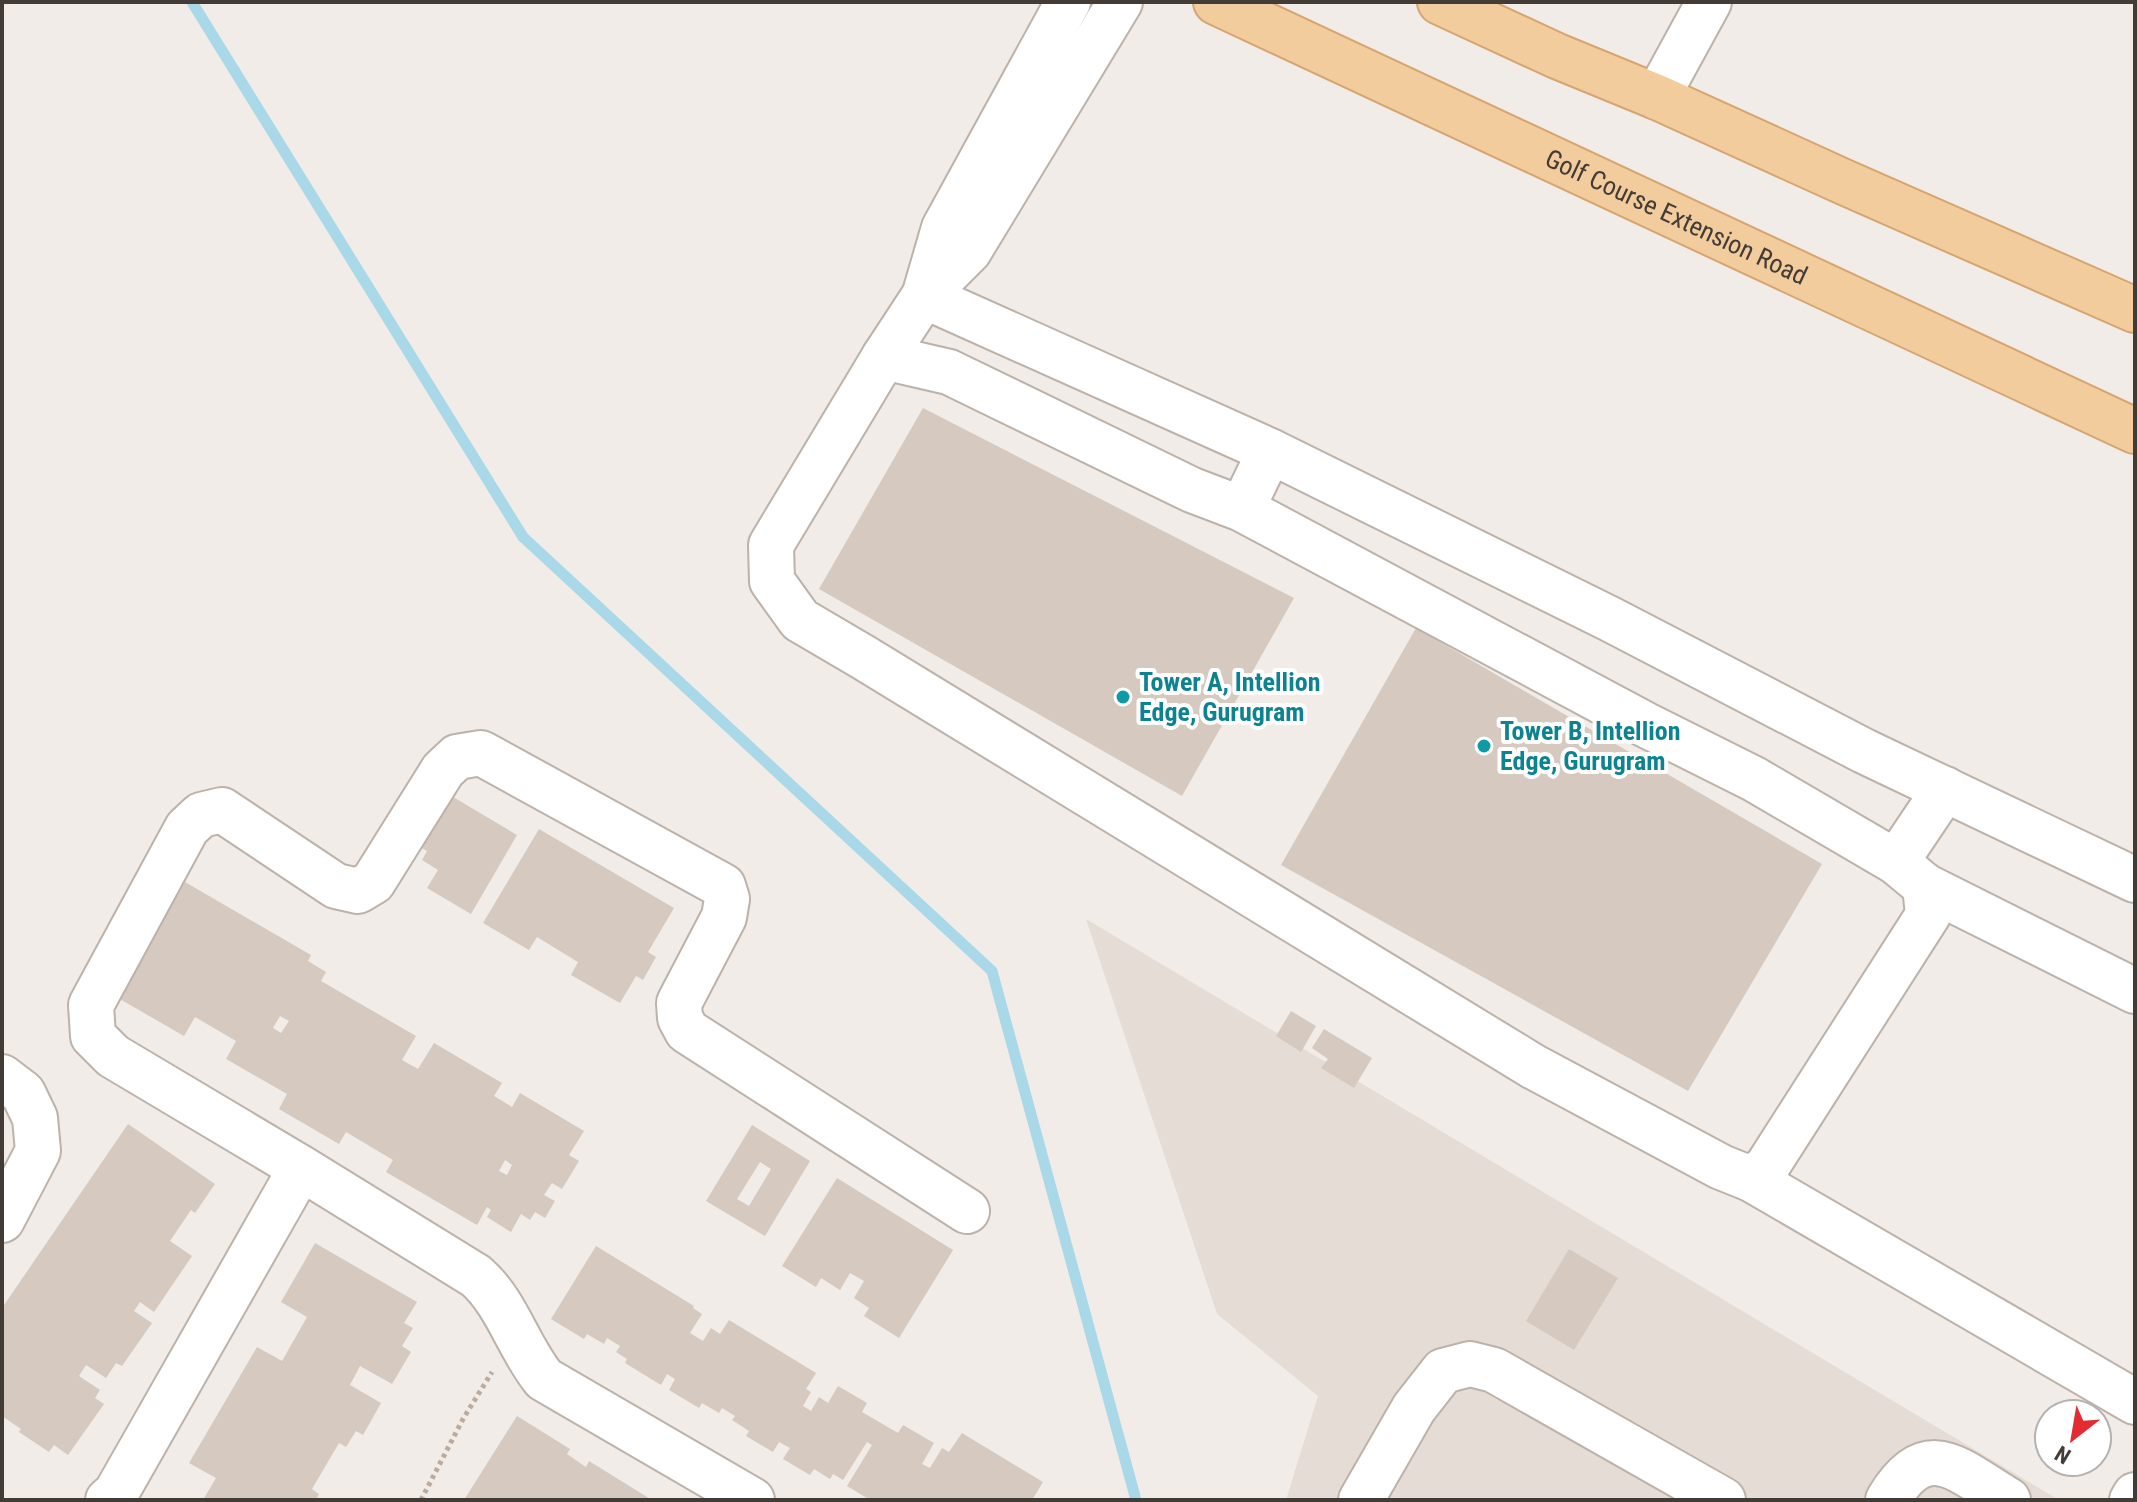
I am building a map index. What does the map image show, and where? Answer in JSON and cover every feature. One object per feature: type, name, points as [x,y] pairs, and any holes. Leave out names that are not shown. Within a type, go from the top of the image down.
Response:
[{"type":"main road","name":"Golf Course Extension Road","points":[[1216,2],[2135,431]]},
{"type":"main road","points":[[1440,2],[2135,310]]},
{"type":"street","points":[[924,296],[944,228],[1068,2]]},
{"type":"street","points":[[1120,2],[969,251],[924,296],[771,545],[772,581],[800,620],[1534,1067],[1721,1167],[1751,1179],[2135,1402]]},
{"type":"street","points":[[1657,97],[1709,2]]},
{"type":"street","points":[[924,296],[1270,451],[1610,619],[1864,751],[2135,880]]},
{"type":"street","points":[[884,357],[949,372],[1192,490],[1242,509],[1646,725],[1754,779],[1910,874],[2135,991]]},
{"type":"street","points":[[1242,509],[1270,451]]},
{"type":"street","points":[[752,1500],[544,1379],[533,1366],[488,1286],[476,1276],[113,1056],[93,1036],[91,1005],[187,828],[201,815],[222,810],[336,886],[358,891],[373,882],[443,770],[457,757],[481,753],[723,886],[727,899],[724,917],[679,1003],[680,1018],[687,1031],[967,1211]]},
{"type":"street","points":[[1751,1179],[1766,1168],[1796,1124],[1928,915],[1910,874],[1945,789]]},
{"type":"street","points":[[2,1077],[23,1093],[35,1118],[38,1151],[2,1220]]},
{"type":"street","points":[[108,1500],[116,1493],[301,1168]]},
{"type":"street","points":[[1361,1500],[1414,1408],[1443,1371],[1470,1364],[1494,1370],[1723,1500]]},
{"type":"street","points":[[1888,1500],[1904,1477],[1916,1466],[1928,1462],[1941,1462],[2008,1500]]},
{"type":"path","points":[[421,1500],[492,1371]]},
{"type":"shaded area","points":[[1086,919],[2059,1500],[1286,1500],[1318,1396],[1217,1314]]},
{"type":"building","name":"Tower A, Intellion Edge, Gurugram","points":[[923,408],[1294,598],[1182,796],[819,589]]},
{"type":"building","name":"Tower B, Intellion Edge, Gurugram","points":[[1416,628],[1822,864],[1688,1091],[1281,865]]},
{"type":"building","points":[[443,791],[517,835],[471,914],[427,888],[438,870],[422,860],[427,851],[413,843]]},
{"type":"building","points":[[539,829],[674,908],[648,952],[656,957],[643,980],[636,976],[620,1003],[571,975],[578,962],[537,937],[529,950],[483,923]]},
{"type":"building","points":[[185,882],[311,955],[308,961],[326,972],[321,981],[416,1036],[402,1060],[418,1069],[434,1043],[502,1083],[494,1096],[512,1107],[520,1093],[584,1131],[569,1155],[579,1161],[562,1189],[552,1183],[544,1195],[555,1201],[545,1218],[535,1212],[530,1220],[521,1214],[511,1232],[487,1217],[491,1210],[487,1207],[477,1225],[386,1172],[393,1160],[346,1132],[339,1144],[279,1109],[287,1094],[226,1059],[236,1041],[195,1017],[184,1036],[118,998]],"holes":[[[280,1016],[289,1021],[281,1033],[273,1028]],[[505,1160],[512,1165],[507,1175],[499,1171]]]},
{"type":"building","points":[[1291,1011],[1316,1026],[1301,1052],[1276,1036]]},
{"type":"building","points":[[1324,1029],[1372,1058],[1354,1088],[1321,1068],[1328,1059],[1312,1048]]},
{"type":"building","points":[[128,1124],[215,1184],[195,1213],[191,1210],[170,1241],[192,1256],[154,1312],[140,1302],[134,1311],[152,1323],[122,1366],[116,1363],[106,1378],[86,1365],[79,1376],[100,1390],[95,1398],[104,1404],[68,1455],[54,1445],[49,1452],[2,1416],[2,1308]]},
{"type":"building","points":[[752,1125],[810,1161],[765,1236],[706,1201]],"holes":[[[760,1162],[771,1169],[749,1206],[737,1199]]]},
{"type":"building","points":[[837,1178],[953,1250],[899,1338],[864,1316],[869,1308],[854,1298],[864,1281],[850,1273],[840,1290],[821,1278],[816,1287],[782,1266]]},
{"type":"building","points":[[315,1243],[417,1302],[404,1323],[413,1328],[402,1346],[411,1352],[392,1384],[360,1366],[350,1385],[381,1403],[363,1435],[356,1431],[346,1447],[339,1443],[312,1489],[319,1494],[316,1500],[203,1500],[216,1478],[189,1463],[257,1347],[282,1361],[307,1317],[281,1302]]},
{"type":"building","points":[[596,1246],[694,1306],[702,1314],[690,1333],[703,1341],[711,1328],[720,1334],[729,1320],[816,1373],[806,1389],[811,1392],[803,1406],[811,1411],[819,1397],[828,1403],[838,1386],[867,1403],[862,1412],[898,1433],[903,1425],[934,1443],[922,1464],[930,1468],[942,1448],[949,1452],[962,1433],[1043,1482],[1032,1500],[870,1500],[847,1486],[872,1445],[867,1442],[843,1480],[833,1474],[830,1479],[814,1469],[810,1475],[783,1459],[790,1448],[779,1442],[773,1452],[746,1436],[749,1431],[732,1420],[735,1416],[722,1408],[719,1413],[702,1403],[699,1408],[669,1390],[675,1379],[667,1374],[661,1385],[625,1363],[627,1359],[616,1352],[620,1346],[607,1338],[604,1344],[587,1334],[584,1339],[551,1319]]},
{"type":"building","points":[[1569,1249],[1618,1278],[1574,1350],[1526,1321]]},
{"type":"building","points":[[517,1416],[570,1449],[567,1454],[586,1467],[589,1461],[652,1500],[464,1500]]},
{"type":"waterway","points":[[192,2],[523,537],[992,971],[1136,1500]]},
{"type":"place","name":"Tower A, Intellion Edge, Gurugram","points":[[1123,697]]},
{"type":"place","name":"Tower B, Intellion Edge, Gurugram","points":[[1484,746]]}]
